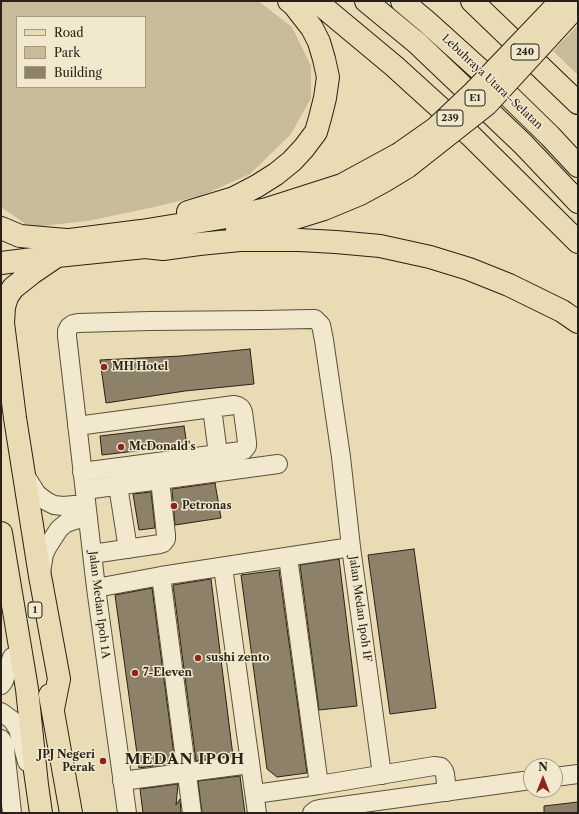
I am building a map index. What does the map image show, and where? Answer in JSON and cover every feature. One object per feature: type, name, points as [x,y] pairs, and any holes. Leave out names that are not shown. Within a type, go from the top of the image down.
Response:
[{"type":"main road","points":[[143,239],[156,220],[234,198],[257,186],[292,162],[316,132],[325,98],[328,77],[319,42],[312,28],[294,5],[289,1]]},
{"type":"main road","name":"239","points":[[316,1],[394,66],[470,135],[578,242]]},
{"type":"main road","name":"Lebuhraya Utara–Selatan","points":[[366,1],[418,43],[523,144],[578,202]]},
{"type":"main road","name":"Lebuhraya Utara–Selatan","points":[[402,1],[510,97],[578,166]]},
{"type":"main road","name":"240","points":[[472,1],[578,103]]},
{"type":"main road","points":[[1,249],[61,248],[244,230],[295,218],[324,209],[360,194],[384,182],[403,161],[487,104],[572,4]]},
{"type":"main road","points":[[1,228],[20,236],[61,248]]},
{"type":"main road","points":[[143,239],[163,249],[240,240],[299,240],[380,246],[430,257],[469,269],[509,285],[562,311],[578,322]]},
{"type":"main road","points":[[1,263],[61,248]]},
{"type":"main road","points":[[53,709],[59,678],[40,576],[15,418],[3,323],[4,307],[13,288],[61,248]]},
{"type":"main road","name":"1","points":[[1,406],[30,584],[71,813]]},
{"type":"main road","points":[[1,533],[27,689],[37,785]]},
{"type":"main road","points":[[1,593],[30,745],[41,813]]},
{"type":"street","name":"Jalan Medan Ipoh 1A","points":[[127,813],[96,588],[82,472],[67,336],[69,327],[78,323],[150,321],[315,319],[319,322],[324,340],[341,457],[351,547]]},
{"type":"street","points":[[77,426],[234,405],[241,408],[243,412],[247,442],[247,446],[241,451],[82,472]]},
{"type":"street","points":[[212,408],[218,454]]},
{"type":"street","points":[[40,576],[44,554],[59,529],[74,520],[86,504],[118,486],[278,464]]},
{"type":"street","points":[[24,474],[37,494],[54,505],[63,506],[86,504]]},
{"type":"street","points":[[92,554],[163,543],[166,539],[166,535],[160,480]]},
{"type":"street","points":[[118,486],[128,549]]},
{"type":"street","name":"Jalan Medan Ipoh 1F","points":[[96,588],[161,576],[351,547],[382,775]]},
{"type":"street","points":[[288,556],[319,785]]},
{"type":"street","points":[[223,567],[257,813]]},
{"type":"street","points":[[161,576],[192,813]]},
{"type":"street","points":[[1,685],[4,681],[12,657]]},
{"type":"street","points":[[1,712],[12,720],[18,729],[28,768],[37,785]]},
{"type":"street","points":[[1,739],[5,749],[12,813]]},
{"type":"street","points":[[122,781],[250,764]]},
{"type":"street","points":[[255,794],[434,766],[438,766],[444,771],[447,792]]},
{"type":"street","points":[[563,776],[578,774]]},
{"type":"street","points":[[312,813],[320,809],[523,781]]},
{"type":"green space","points":[[1,1],[258,1],[292,27],[311,66],[311,98],[291,134],[250,174],[203,195],[154,207],[88,221],[30,227],[1,207]]},
{"type":"green space","points":[[578,25],[578,75],[553,51]]},
{"type":"building","points":[[250,349],[254,384],[185,391],[106,403],[100,360],[181,356]]},
{"type":"building","points":[[184,426],[187,445],[102,455],[100,436]]},
{"type":"building","points":[[215,483],[221,518],[175,525],[172,489]]},
{"type":"building","points":[[151,492],[155,528],[139,530],[133,494]]},
{"type":"building","points":[[414,549],[436,708],[390,714],[368,555]]},
{"type":"building","points":[[339,559],[357,706],[319,710],[300,565]]},
{"type":"building","points":[[279,570],[307,773],[277,777],[267,769],[241,575]]},
{"type":"building","points":[[211,579],[233,756],[196,761],[173,585]]},
{"type":"building","points":[[152,588],[175,763],[139,768],[115,595]]},
{"type":"building","points":[[240,776],[245,813],[202,813],[198,781]]},
{"type":"building","points":[[178,784],[176,805],[180,799],[181,813],[143,813],[140,789]]},
{"type":"building","points":[[578,802],[578,813],[544,813],[544,806]]},
{"type":"place","name":"MH Hotel","points":[[104,367]]},
{"type":"place","name":"McDonald's","points":[[121,447]]},
{"type":"place","name":"Petronas","points":[[174,506]]},
{"type":"place","name":"sushi zento","points":[[198,658]]},
{"type":"place","name":"7-Eleven","points":[[135,673]]},
{"type":"place","name":"JPJ Negeri Perak","points":[[103,761]]},
{"type":"district","name":"MEDAN IPOH","points":[[185,760]]}]
